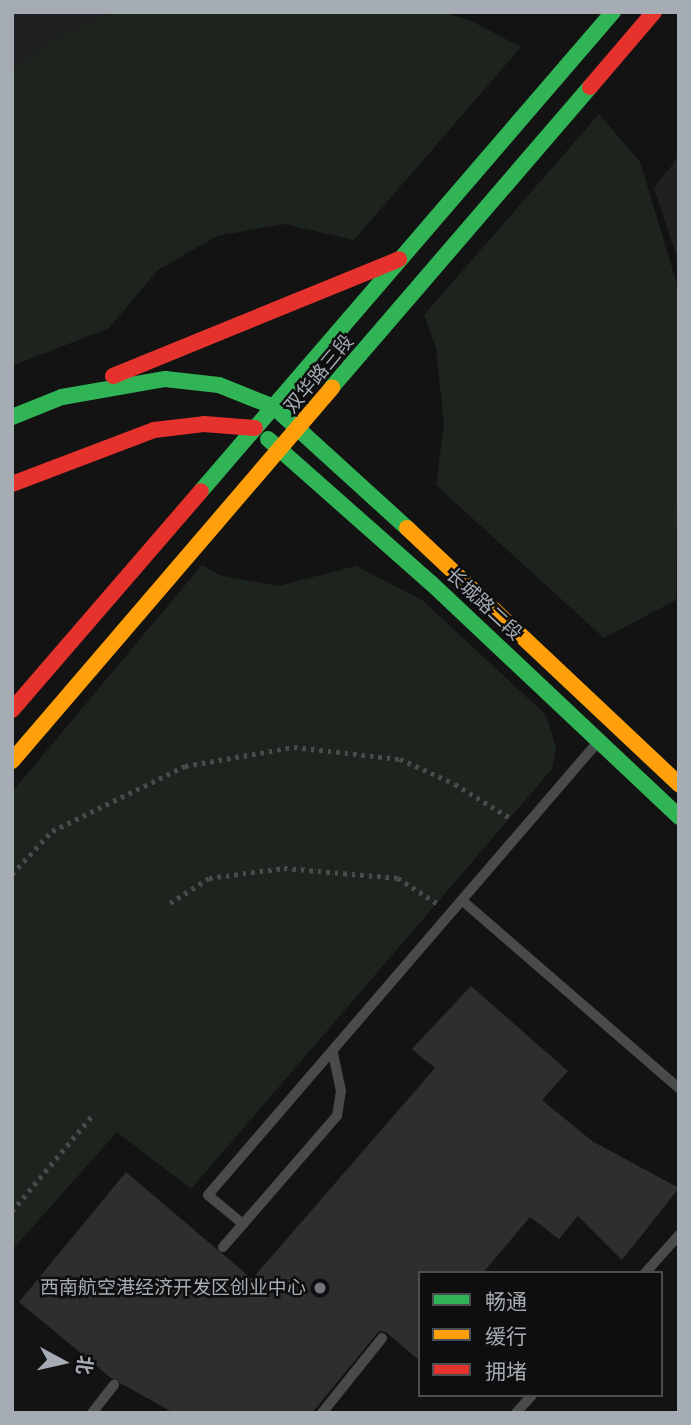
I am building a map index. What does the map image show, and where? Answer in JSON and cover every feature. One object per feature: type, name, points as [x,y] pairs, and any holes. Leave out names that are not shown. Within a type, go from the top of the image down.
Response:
[{"type":"main road","name":"双华路三段","points":[[12,710],[613,12]]},
{"type":"main road","name":"双华路三段","points":[[12,761],[299,430],[654,12]]},
{"type":"main road","points":[[12,417],[402,258]]},
{"type":"main road","points":[[62,397],[165,379],[219,385],[274,407]]},
{"type":"main road","name":"长城路二段","points":[[274,407],[679,784]]},
{"type":"main road","points":[[12,484],[154,430],[204,424],[255,428]]},
{"type":"main road","name":"长城路二段","points":[[255,428],[431,583],[679,817]]},
{"type":"lane","points":[[243,1224],[208,1195],[464,902],[599,741]]},
{"type":"lane","points":[[464,902],[679,1088]]},
{"type":"lane","points":[[223,1247],[337,1116],[341,1091],[333,1053]]},
{"type":"lane","points":[[647,1271],[679,1235]]},
{"type":"lane","points":[[322,1413],[382,1338]]},
{"type":"lane","points":[[92,1413],[114,1385]]},
{"type":"lane","points":[[516,1413],[530,1397]]},
{"type":"path","points":[[12,874],[52,831],[186,766],[295,747],[400,759],[455,784],[526,828]]},
{"type":"path","points":[[170,903],[209,878],[284,868],[398,878],[453,914]]},
{"type":"path","points":[[12,1211],[91,1117]]},
{"type":"shaded area","points":[[12,12],[113,12],[54,39],[12,71]]},
{"type":"shaded area","points":[[113,12],[443,12],[471,21],[521,47],[354,240],[283,224],[217,236],[158,270],[109,328],[12,366],[12,71],[54,39]]},
{"type":"shaded area","points":[[599,114],[640,162],[679,291],[676,600],[604,638],[436,485],[444,424],[436,348],[424,315]]},
{"type":"shaded area","points":[[679,156],[679,264],[654,188]]},
{"type":"shaded area","points":[[202,565],[219,575],[278,586],[356,566],[422,600],[546,715],[556,747],[552,769],[191,1189],[117,1132],[12,1250],[12,792]]},
{"type":"building","points":[[471,986],[568,1071],[542,1100],[592,1141],[679,1188],[622,1260],[578,1216],[559,1239],[530,1217],[485,1271],[418,1271],[418,1359],[386,1332],[379,1331],[312,1413],[174,1413],[111,1378],[19,1302],[126,1172],[252,1279],[435,1068],[412,1049]]},
{"type":"traffic: fast","points":[[201,491],[613,12]]},
{"type":"traffic: fast","points":[[332,387],[590,87]]},
{"type":"traffic: fast","points":[[12,417],[62,397],[165,379],[219,385],[274,407],[407,528]]},
{"type":"traffic: fast","points":[[268,439],[431,583],[679,817]]},
{"type":"traffic: slow","points":[[12,761],[332,387]]},
{"type":"traffic: slow","points":[[407,528],[679,784]]},
{"type":"traffic: jam","points":[[590,87],[654,12]]},
{"type":"traffic: jam","points":[[113,376],[399,259]]},
{"type":"traffic: jam","points":[[12,484],[154,430],[204,424],[255,428]]},
{"type":"traffic: jam","points":[[12,710],[201,491]]},
{"type":"place","name":"西南航空港经济开发区创业中心","points":[[320,1288]]}]
